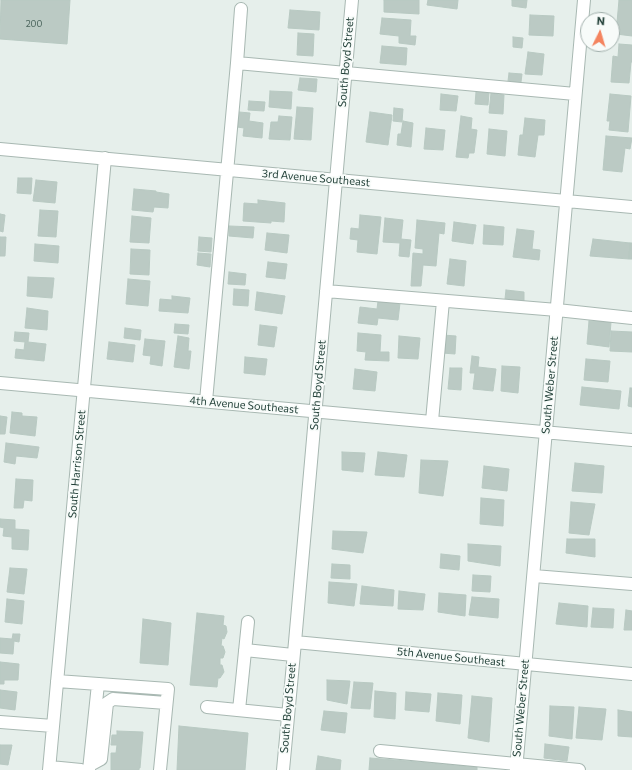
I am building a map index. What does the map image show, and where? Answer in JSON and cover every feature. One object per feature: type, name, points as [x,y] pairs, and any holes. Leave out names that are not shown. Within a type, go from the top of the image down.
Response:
[{"type":"street","name":"South Boyd Street","points":[[283,770],[352,0]]},
{"type":"street","name":"South Weber Street","points":[[516,767],[584,0]]},
{"type":"street","points":[[206,401],[241,9]]},
{"type":"street","points":[[237,63],[576,94]]},
{"type":"street","name":"3rd Avenue Southeast","points":[[0,149],[632,207]]},
{"type":"street","name":"South Harrison Street","points":[[50,769],[105,158]]},
{"type":"street","points":[[326,291],[557,310],[632,318]]},
{"type":"street","points":[[432,422],[443,301]]},
{"type":"street","name":"4th Avenue Southeast","points":[[0,383],[632,440]]},
{"type":"street","points":[[534,576],[632,584]]},
{"type":"street","points":[[239,710],[248,622]]},
{"type":"street","name":"5th Avenue Southeast","points":[[295,642],[632,674]]},
{"type":"street","points":[[245,650],[293,655]]},
{"type":"street","points":[[57,681],[168,689],[160,770]]},
{"type":"street","points":[[87,768],[98,684]]},
{"type":"street","points":[[50,769],[87,768],[101,759],[106,703],[113,699],[166,703]]},
{"type":"street","points":[[207,707],[288,714]]},
{"type":"street","points":[[0,722],[53,726]]},
{"type":"street","points":[[380,751],[516,767],[579,770]]},
{"type":"building","points":[[1,0],[70,0],[67,44],[0,39]]},
{"type":"building","points":[[384,0],[419,0],[419,14],[384,12]]},
{"type":"building","points":[[428,0],[458,0],[457,9],[427,5]]},
{"type":"building","points":[[512,0],[527,0],[526,8],[512,6]]},
{"type":"building","points":[[619,0],[632,0],[632,36],[620,34],[620,12],[618,12]]},
{"type":"building","points":[[290,10],[320,12],[319,30],[288,28]]},
{"type":"building","points":[[530,15],[554,16],[553,36],[529,35]]},
{"type":"building","points":[[382,18],[411,20],[410,36],[416,36],[415,45],[399,43],[399,36],[380,34]]},
{"type":"building","points":[[298,33],[314,34],[313,56],[297,55]]},
{"type":"building","points":[[513,37],[523,38],[522,48],[513,47]]},
{"type":"building","points":[[620,44],[632,45],[632,62],[629,83],[611,82],[613,56],[618,57],[618,52],[620,52]]},
{"type":"building","points":[[382,46],[407,48],[406,65],[380,63]]},
{"type":"building","points":[[528,52],[544,54],[542,75],[525,74]]},
{"type":"building","points":[[509,73],[522,74],[521,82],[508,81]]},
{"type":"building","points":[[300,78],[317,79],[316,92],[298,90]]},
{"type":"building","points":[[270,91],[292,92],[291,109],[269,107]]},
{"type":"building","points":[[476,92],[489,93],[488,105],[475,104]]},
{"type":"building","points":[[491,93],[504,95],[503,114],[489,113]]},
{"type":"building","points":[[441,94],[458,96],[456,111],[440,110]]},
{"type":"building","points":[[610,94],[631,96],[628,132],[609,130],[610,121],[607,121]]},
{"type":"building","points":[[249,101],[265,102],[264,111],[248,110]]},
{"type":"building","points":[[297,107],[313,108],[311,140],[294,139]]},
{"type":"building","points":[[394,108],[403,109],[402,122],[393,121]]},
{"type":"building","points":[[239,112],[250,113],[249,121],[263,123],[262,138],[243,136],[244,128],[237,127]]},
{"type":"building","points":[[370,112],[392,115],[388,145],[366,142]]},
{"type":"building","points":[[279,116],[292,117],[290,140],[269,139],[271,122],[278,122]]},
{"type":"building","points":[[461,116],[472,118],[471,129],[477,130],[474,153],[469,153],[468,158],[456,157]]},
{"type":"building","points":[[525,118],[545,120],[544,135],[538,135],[535,157],[518,155],[520,135],[523,135]]},
{"type":"building","points":[[403,121],[413,123],[411,147],[397,145],[398,134],[401,134]]},
{"type":"building","points":[[426,128],[445,130],[443,150],[424,149]]},
{"type":"building","points":[[489,129],[507,131],[505,156],[487,154]]},
{"type":"building","points":[[606,136],[632,138],[630,149],[625,148],[622,172],[603,170]]},
{"type":"building","points":[[18,178],[32,178],[31,194],[17,193]]},
{"type":"building","points":[[36,180],[57,182],[55,203],[33,201]]},
{"type":"building","points":[[134,189],[169,194],[168,208],[154,207],[153,212],[132,210]]},
{"type":"building","points":[[258,200],[285,203],[284,222],[271,221],[271,223],[243,221],[244,203],[258,204]]},
{"type":"building","points":[[40,210],[58,211],[56,237],[38,236]]},
{"type":"building","points":[[0,214],[5,215],[3,232],[0,231]]},
{"type":"building","points":[[360,215],[381,217],[377,254],[357,252],[358,240],[350,239],[351,228],[359,229]]},
{"type":"building","points":[[132,216],[151,218],[149,243],[130,242]]},
{"type":"building","points":[[385,218],[403,220],[401,239],[411,240],[409,257],[399,256],[400,243],[383,242]]},
{"type":"building","points":[[417,220],[445,223],[444,234],[439,233],[436,266],[423,265],[421,286],[411,286],[413,253],[423,254],[423,249],[415,248]]},
{"type":"building","points":[[454,222],[476,225],[473,244],[452,241]]},
{"type":"building","points":[[484,225],[504,227],[503,245],[483,244]]},
{"type":"building","points":[[229,226],[254,227],[253,238],[229,236]]},
{"type":"building","points":[[517,229],[534,231],[532,249],[540,250],[539,260],[513,257]]},
{"type":"building","points":[[267,233],[289,235],[287,253],[265,250]]},
{"type":"building","points":[[0,237],[6,237],[5,256],[0,256]]},
{"type":"building","points":[[199,237],[212,238],[211,252],[198,251]]},
{"type":"building","points":[[593,239],[630,243],[629,259],[590,256]]},
{"type":"building","points":[[630,243],[632,243],[632,259],[629,259]]},
{"type":"building","points":[[35,244],[59,246],[58,263],[34,261]]},
{"type":"building","points":[[131,249],[150,250],[149,275],[130,274]]},
{"type":"building","points":[[198,253],[211,254],[210,267],[197,265]]},
{"type":"building","points":[[450,259],[466,261],[464,286],[447,284]]},
{"type":"building","points":[[268,262],[287,264],[285,279],[266,277]]},
{"type":"building","points":[[229,272],[246,274],[245,285],[228,284]]},
{"type":"building","points":[[28,277],[54,278],[52,298],[27,296]]},
{"type":"building","points":[[128,279],[150,281],[148,306],[126,304]]},
{"type":"building","points":[[234,289],[249,290],[248,306],[233,305]]},
{"type":"building","points":[[506,290],[524,292],[524,301],[505,299]]},
{"type":"building","points":[[257,292],[285,296],[282,314],[255,310]]},
{"type":"building","points":[[172,296],[190,298],[188,313],[159,311],[160,299],[172,300]]},
{"type":"building","points":[[378,301],[400,303],[398,320],[378,318],[377,325],[358,323],[360,307],[377,309]]},
{"type":"building","points":[[27,308],[48,311],[47,330],[25,328]]},
{"type":"building","points":[[589,321],[611,322],[609,347],[587,344]]},
{"type":"building","points":[[175,324],[189,325],[188,334],[174,333]]},
{"type":"building","points":[[260,325],[277,327],[274,347],[258,345]]},
{"type":"building","points":[[125,328],[141,330],[140,340],[124,338]]},
{"type":"building","points":[[611,331],[632,332],[632,352],[610,351]]},
{"type":"building","points":[[15,332],[29,333],[28,342],[46,344],[44,361],[15,358],[16,349],[24,350],[25,342],[14,341]]},
{"type":"building","points":[[358,333],[381,335],[380,352],[389,352],[389,361],[365,360],[366,352],[357,351]]},
{"type":"building","points":[[443,335],[456,336],[455,354],[442,353]]},
{"type":"building","points":[[178,336],[189,338],[188,351],[191,351],[189,369],[174,367]]},
{"type":"building","points":[[399,336],[420,338],[418,359],[398,358]]},
{"type":"building","points":[[145,339],[165,341],[162,366],[150,364],[151,356],[143,355]]},
{"type":"building","points":[[109,342],[135,345],[133,362],[107,359]]},
{"type":"building","points":[[472,356],[479,357],[478,367],[496,369],[493,391],[473,389],[475,373],[470,373]]},
{"type":"building","points":[[245,357],[267,359],[265,375],[244,373]]},
{"type":"building","points":[[586,359],[610,361],[608,382],[584,380]]},
{"type":"building","points":[[502,366],[520,367],[518,393],[501,391]]},
{"type":"building","points":[[450,368],[462,368],[461,390],[448,389]]},
{"type":"building","points":[[355,369],[377,372],[375,391],[353,389]]},
{"type":"building","points":[[582,387],[621,391],[619,409],[580,405]]},
{"type":"building","points":[[630,388],[632,388],[632,407],[628,406]]},
{"type":"building","points":[[12,412],[22,413],[22,416],[37,417],[35,436],[10,433]]},
{"type":"building","points":[[0,416],[7,417],[5,434],[0,434]]},
{"type":"building","points":[[6,443],[39,447],[37,458],[16,456],[15,464],[4,462]]},
{"type":"building","points":[[342,452],[365,453],[363,472],[342,470]]},
{"type":"building","points":[[378,452],[407,455],[404,477],[375,475]]},
{"type":"building","points":[[421,460],[448,461],[443,496],[419,493]]},
{"type":"building","points":[[575,463],[604,466],[602,493],[572,491]]},
{"type":"building","points":[[484,466],[509,469],[507,491],[482,488]]},
{"type":"building","points":[[16,479],[33,480],[32,501],[24,500],[23,508],[14,508]]},
{"type":"building","points":[[481,498],[504,500],[503,526],[480,524]]},
{"type":"building","points":[[571,502],[595,504],[589,535],[569,533]]},
{"type":"building","points":[[0,519],[15,520],[15,529],[29,530],[28,550],[12,549],[12,537],[3,536],[4,528],[0,527]]},
{"type":"building","points":[[333,531],[367,532],[363,553],[332,549]]},
{"type":"building","points":[[567,539],[595,539],[595,557],[566,553]]},
{"type":"building","points":[[468,544],[501,546],[500,566],[468,561]]},
{"type":"building","points":[[441,554],[460,556],[459,570],[440,568]]},
{"type":"building","points":[[332,564],[350,565],[350,579],[331,578]]},
{"type":"building","points":[[10,568],[27,569],[24,594],[7,592]]},
{"type":"building","points":[[473,575],[491,576],[490,592],[472,591]]},
{"type":"building","points":[[329,582],[357,584],[354,606],[328,603]]},
{"type":"building","points":[[362,586],[394,590],[393,606],[360,604]]},
{"type":"building","points":[[399,591],[425,594],[423,610],[398,609]]},
{"type":"building","points":[[439,593],[466,595],[465,616],[438,612]]},
{"type":"building","points":[[472,597],[499,599],[498,618],[469,615]]},
{"type":"building","points":[[7,599],[24,601],[22,624],[5,622]]},
{"type":"building","points":[[559,603],[588,606],[587,627],[556,624]]},
{"type":"building","points":[[593,608],[614,609],[613,628],[591,627]]},
{"type":"building","points":[[626,610],[632,611],[632,630],[624,630]]},
{"type":"building","points":[[197,613],[224,616],[223,625],[226,626],[227,632],[224,639],[222,638],[221,646],[223,646],[225,652],[223,658],[220,658],[220,665],[222,665],[224,672],[220,678],[218,678],[217,687],[190,685]]},
{"type":"building","points":[[143,619],[171,623],[168,665],[140,663]]},
{"type":"building","points":[[13,634],[20,634],[19,642],[14,641],[13,654],[0,653],[0,638],[12,639]]},
{"type":"building","points":[[0,662],[19,664],[18,680],[4,680],[4,684],[0,684]]},
{"type":"building","points":[[327,680],[350,681],[347,704],[327,700]]},
{"type":"building","points":[[354,682],[373,683],[370,709],[351,708]]},
{"type":"building","points":[[0,690],[17,692],[15,710],[0,708]]},
{"type":"building","points":[[375,691],[396,693],[395,719],[374,717]]},
{"type":"building","points":[[406,692],[431,694],[429,712],[405,710]]},
{"type":"building","points":[[438,693],[462,695],[460,724],[436,721]]},
{"type":"building","points":[[472,696],[492,698],[489,742],[468,738]]},
{"type":"building","points":[[550,706],[574,707],[572,739],[549,736]]},
{"type":"building","points":[[579,707],[606,709],[602,740],[576,738]]},
{"type":"building","points":[[618,710],[632,712],[632,737],[618,736]]},
{"type":"building","points":[[324,711],[347,713],[345,733],[321,730]]},
{"type":"building","points":[[179,726],[248,733],[245,770],[177,770]]},
{"type":"building","points":[[117,731],[143,732],[139,770],[111,770],[111,753],[116,753],[117,745],[111,745],[112,735],[117,735]]},
{"type":"building","points":[[545,744],[569,747],[567,761],[544,758]]},
{"type":"building","points":[[0,745],[12,745],[8,765],[0,764]]},
{"type":"building","points":[[318,756],[341,760],[340,770],[316,770]]},
{"type":"building","points":[[370,758],[477,767],[477,770],[369,770]]}]
